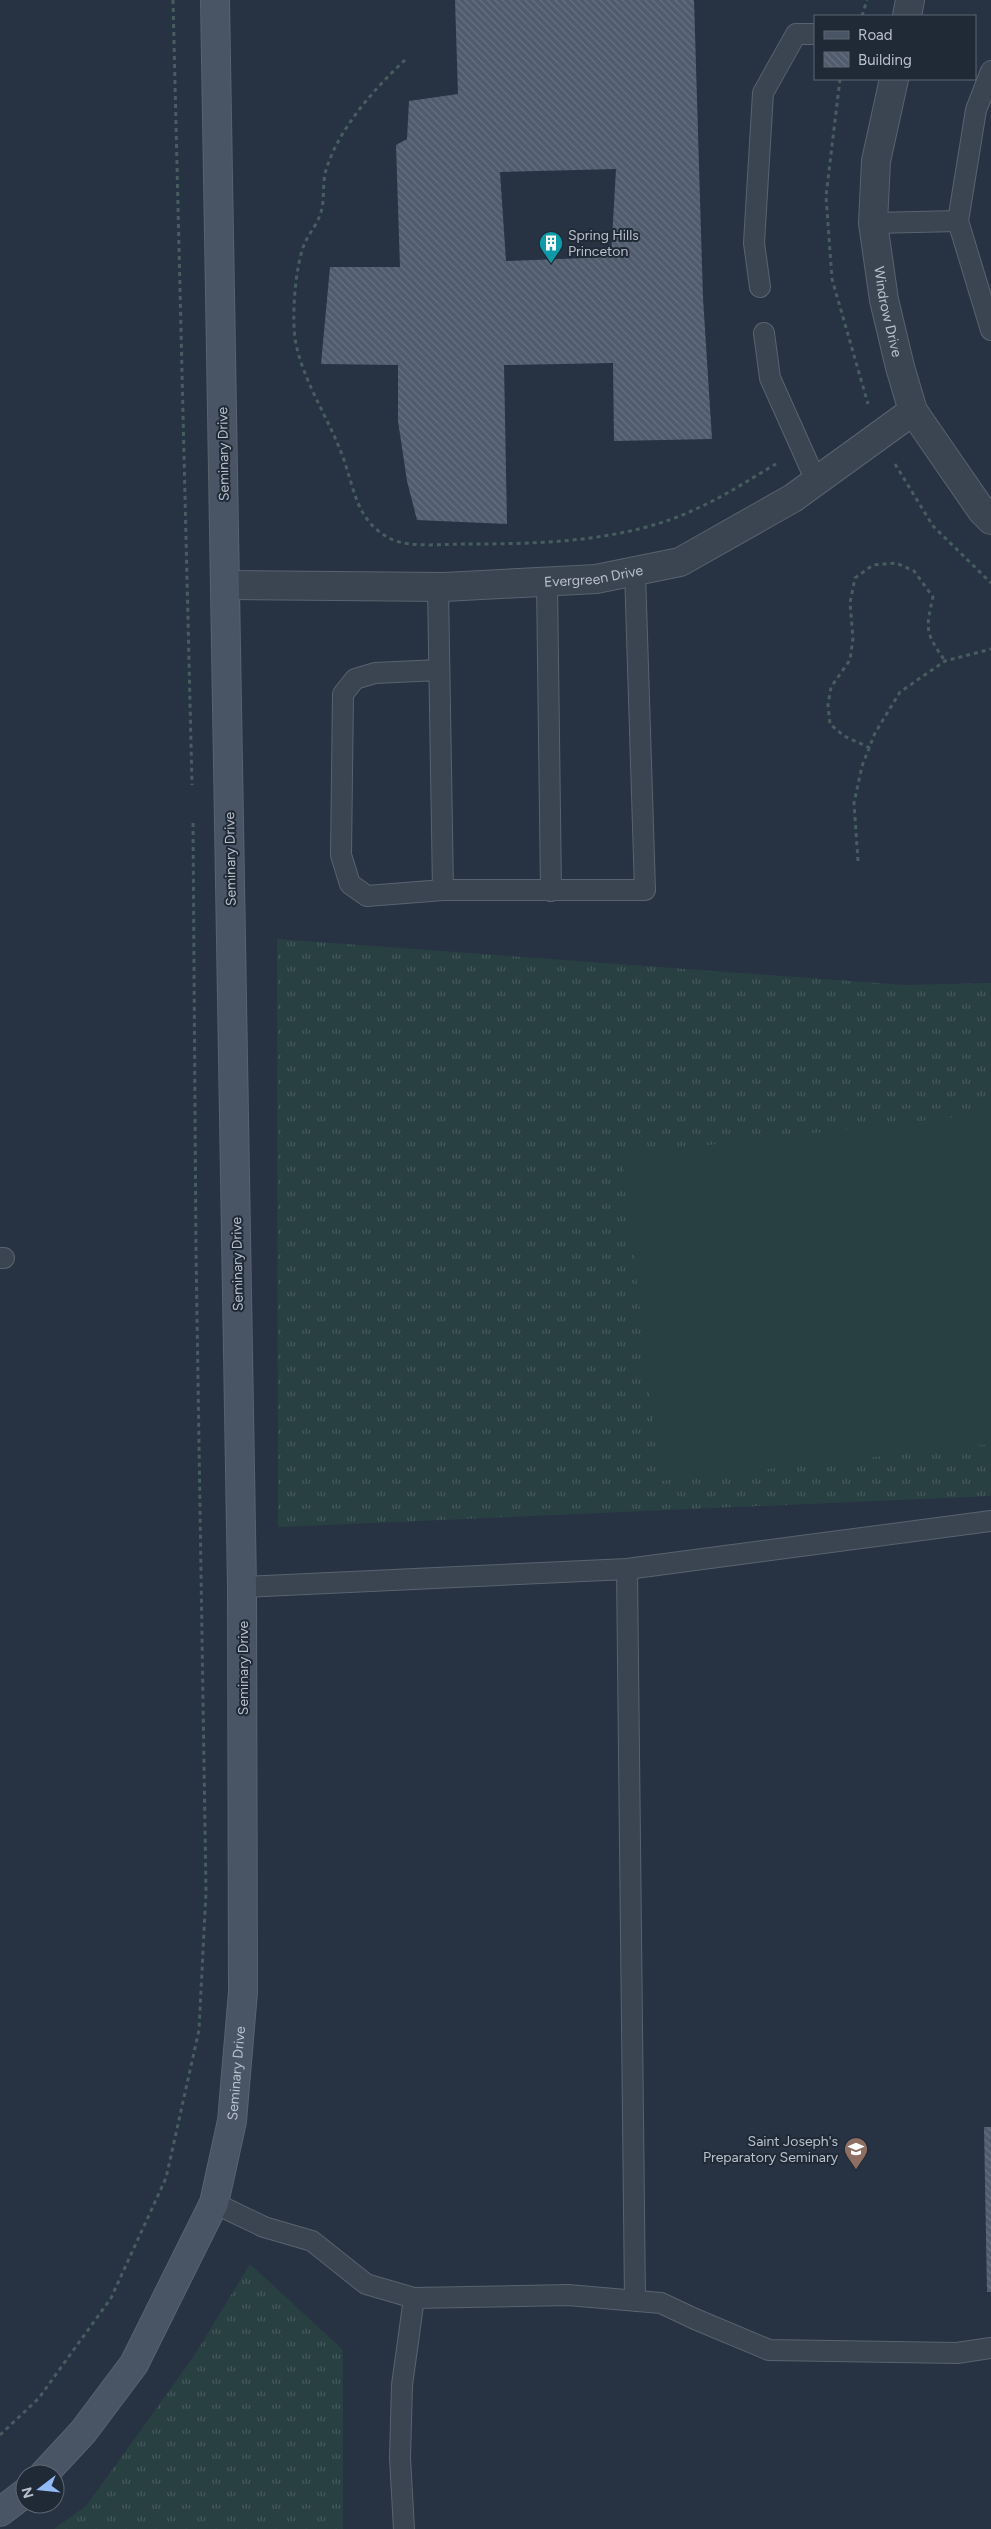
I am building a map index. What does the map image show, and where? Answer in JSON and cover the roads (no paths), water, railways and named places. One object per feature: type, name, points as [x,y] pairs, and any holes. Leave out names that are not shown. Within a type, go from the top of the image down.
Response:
[{"type":"street","name":"Seminary Drive","points":[[53,2464],[83,2432],[134,2364],[214,2203],[232,2121],[243,1992],[242,1587],[215,0]]},
{"type":"street","points":[[907,15],[910,0]]},
{"type":"street","name":"Windrow Drive","points":[[894,80],[876,160],[873,223],[884,300],[913,411],[982,511],[991,520]]},
{"type":"street","name":"Evergreen Drive","points":[[226,585],[333,588],[438,587],[547,582],[596,579],[680,562],[793,498],[913,411]]},
{"type":"street","points":[[0,2512],[15,2501]]},
{"type":"lane","points":[[760,287],[754,243],[763,93],[796,34],[814,34]]},
{"type":"lane","points":[[991,71],[976,110],[958,221],[991,330]]},
{"type":"lane","points":[[873,223],[958,221]]},
{"type":"lane","points":[[764,333],[770,378],[816,481]]},
{"type":"lane","points":[[439,670],[375,673],[355,679],[343,694],[340,855],[350,884],[367,896],[443,890],[645,890],[636,571]]},
{"type":"lane","points":[[547,582],[551,891]]},
{"type":"lane","points":[[438,587],[443,890]]},
{"type":"lane","points":[[242,1587],[627,1569],[991,1520]]},
{"type":"lane","points":[[627,1569],[635,2300]]},
{"type":"lane","points":[[214,2203],[264,2227],[312,2241],[366,2284],[414,2298],[568,2296],[662,2303],[769,2350],[957,2353],[991,2348]]},
{"type":"lane","points":[[404,2529],[400,2458],[402,2385],[414,2298]]},
{"type":"place","name":"Spring Hills Princeton","points":[[551,264]]},
{"type":"place","name":"Saint Joseph's Preparatory Seminary","points":[[856,2170]]}]
